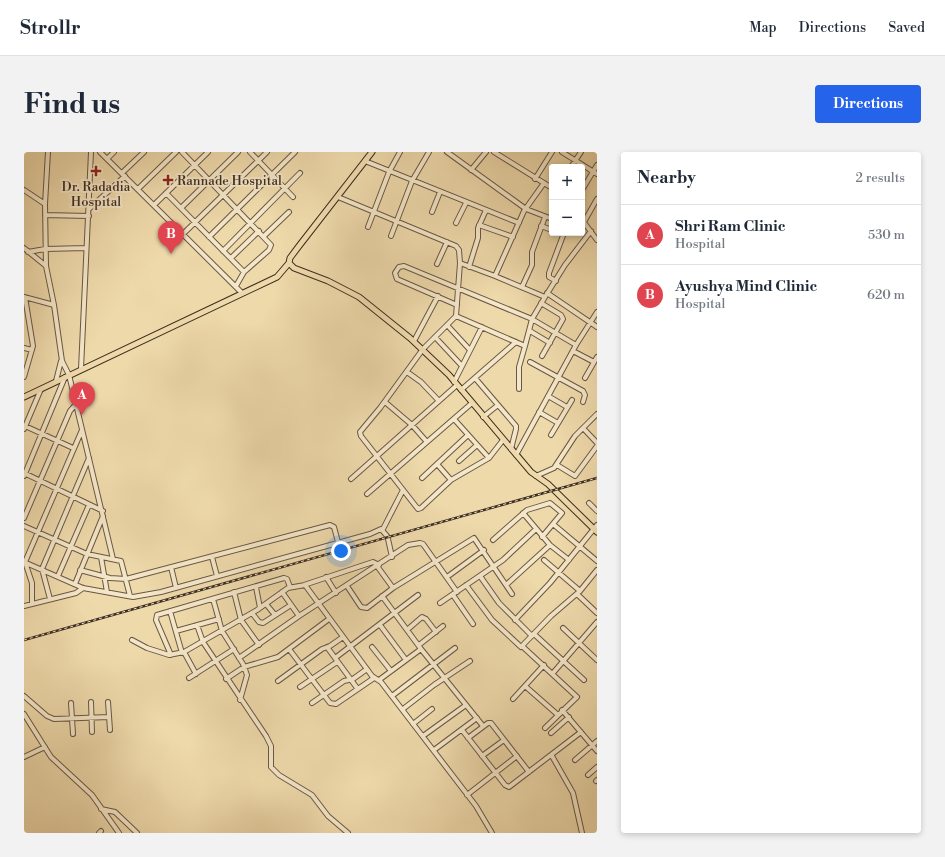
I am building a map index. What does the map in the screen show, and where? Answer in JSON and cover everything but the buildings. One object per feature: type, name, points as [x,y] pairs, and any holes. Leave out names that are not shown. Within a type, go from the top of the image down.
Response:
[{"type":"main road","points":[[24,396],[277,276],[290,263],[290,258],[372,152]]},
{"type":"main road","points":[[290,263],[294,268],[328,281],[359,297],[414,341],[456,383],[511,450],[536,476],[548,484],[596,529]]},
{"type":"street","points":[[48,152],[45,204],[46,266],[54,305],[62,361],[83,430],[113,559]]},
{"type":"street","points":[[81,369],[91,152]]},
{"type":"street","points":[[100,152],[124,174],[242,293]]},
{"type":"street","points":[[107,159],[114,152]]},
{"type":"street","points":[[89,210],[144,152]]},
{"type":"street","points":[[138,189],[176,152]]},
{"type":"street","points":[[182,152],[269,242],[271,248],[244,272],[236,286]]},
{"type":"street","points":[[154,205],[208,152]]},
{"type":"street","points":[[181,208],[238,152]]},
{"type":"street","points":[[250,152],[293,197]]},
{"type":"street","points":[[183,234],[266,152]]},
{"type":"street","points":[[209,237],[295,152]]},
{"type":"street","points":[[368,226],[389,172],[400,152]]},
{"type":"street","points":[[391,236],[412,181],[429,152]]},
{"type":"street","points":[[447,152],[526,209],[549,218]]},
{"type":"street","points":[[471,170],[486,152]]},
{"type":"street","points":[[496,152],[535,179],[549,186]]},
{"type":"street","points":[[535,179],[552,152]]},
{"type":"street","points":[[562,152],[595,173]]},
{"type":"street","points":[[573,164],[581,152]]},
{"type":"street","points":[[365,161],[389,172],[519,223]]},
{"type":"street","points":[[585,186],[595,173],[597,164]]},
{"type":"street","points":[[223,251],[300,173]]},
{"type":"street","points":[[495,276],[526,209],[544,183]]},
{"type":"street","points":[[24,190],[45,204]]},
{"type":"street","points":[[432,212],[440,192]]},
{"type":"street","points":[[166,193],[244,272]]},
{"type":"street","points":[[338,197],[447,242],[458,248],[460,263],[456,316],[422,349],[385,402],[360,432],[361,436],[416,508],[419,509],[451,480],[489,458],[503,440]]},
{"type":"street","points":[[585,218],[597,199]]},
{"type":"street","points":[[456,223],[466,202]]},
{"type":"street","points":[[469,267],[478,238],[477,231],[486,210]]},
{"type":"street","points":[[264,236],[289,212]]},
{"type":"street","points":[[45,215],[89,216]]},
{"type":"street","points":[[522,288],[532,265],[532,252],[544,217]]},
{"type":"street","points":[[585,224],[596,237]]},
{"type":"street","points":[[479,225],[512,237]]},
{"type":"street","points":[[541,226],[549,229]]},
{"type":"street","points":[[231,258],[259,231]]},
{"type":"street","points":[[520,389],[519,366],[532,320],[546,295],[591,231]]},
{"type":"street","points":[[556,281],[550,277],[549,273],[563,236]]},
{"type":"street","points":[[437,264],[447,242]]},
{"type":"street","points":[[24,248],[46,266]]},
{"type":"street","points":[[28,252],[45,249],[86,248]]},
{"type":"street","points":[[460,263],[522,288],[546,295],[597,327]]},
{"type":"street","points":[[457,305],[397,279],[395,275],[399,267],[404,266],[532,320],[576,345]]},
{"type":"street","points":[[414,341],[438,296]]},
{"type":"street","points":[[24,378],[32,350],[25,297],[54,305]]},
{"type":"street","points":[[541,304],[563,317],[556,334],[542,356]]},
{"type":"street","points":[[516,455],[576,345],[597,312]]},
{"type":"street","points":[[456,316],[525,346]]},
{"type":"street","points":[[447,325],[470,350]]},
{"type":"street","points":[[351,479],[439,401],[456,383],[462,366],[482,328]]},
{"type":"street","points":[[530,331],[550,343]]},
{"type":"street","points":[[435,337],[462,366]]},
{"type":"street","points":[[461,390],[516,342]]},
{"type":"street","points":[[24,348],[32,350]]},
{"type":"street","points":[[573,351],[594,362]]},
{"type":"street","points":[[585,378],[597,358]]},
{"type":"street","points":[[56,381],[62,361]]},
{"type":"street","points":[[530,362],[583,391],[585,395],[583,402]]},
{"type":"street","points":[[406,372],[421,382],[439,401]]},
{"type":"street","points":[[67,376],[24,474],[103,513]]},
{"type":"street","points":[[475,378],[517,428],[511,450]]},
{"type":"street","points":[[41,388],[25,427],[73,448]]},
{"type":"street","points":[[548,396],[567,408]]},
{"type":"street","points":[[551,435],[572,400]]},
{"type":"street","points":[[385,402],[412,425],[427,442]]},
{"type":"street","points":[[367,494],[472,403]]},
{"type":"street","points":[[24,518],[71,410],[76,404]]},
{"type":"street","points":[[483,417],[498,404]]},
{"type":"street","points":[[539,412],[558,423]]},
{"type":"street","points":[[536,476],[551,470],[556,465],[575,436],[597,414]]},
{"type":"street","points":[[454,419],[489,458]]},
{"type":"street","points":[[583,428],[597,443]]},
{"type":"street","points":[[32,604],[32,583],[25,568],[24,562],[73,448],[83,430]]},
{"type":"street","points":[[422,478],[468,435]]},
{"type":"street","points":[[459,461],[477,445]]},
{"type":"street","points":[[556,465],[575,476],[597,446]]},
{"type":"street","points":[[50,599],[42,569],[90,458]]},
{"type":"street","points":[[437,464],[451,480]]},
{"type":"street","points":[[24,562],[83,588],[130,596],[176,588],[381,530],[403,490]]},
{"type":"street","points":[[493,540],[523,513],[550,503],[562,513],[542,537]]},
{"type":"street","points":[[589,503],[597,510]]},
{"type":"street","points":[[58,576],[89,505]]},
{"type":"street","points":[[74,584],[103,513]]},
{"type":"street","points":[[523,513],[542,537],[569,560]]},
{"type":"street","points":[[553,524],[597,561]]},
{"type":"street","points":[[80,570],[104,576],[126,579],[330,525],[334,527],[338,542]]},
{"type":"street","points":[[24,526],[87,554],[113,559],[123,563],[130,596]]},
{"type":"street","points":[[440,604],[511,553],[536,529]]},
{"type":"street","points":[[515,620],[596,529]]},
{"type":"street","points":[[381,530],[396,554]]},
{"type":"street","points":[[346,586],[363,608],[366,608],[393,588],[437,562],[472,538],[476,539],[484,550],[512,594]]},
{"type":"street","points":[[239,658],[299,616],[408,545],[420,543],[437,562],[447,577],[455,594],[473,624]]},
{"type":"street","points":[[506,585],[550,545]]},
{"type":"street","points":[[447,577],[484,550]]},
{"type":"street","points":[[101,557],[107,592]]},
{"type":"street","points":[[212,557],[217,576]]},
{"type":"street","points":[[544,560],[597,613]]},
{"type":"street","points":[[132,640],[150,650],[171,655],[183,652],[252,614],[290,587],[304,585],[372,562],[378,565],[393,588]]},
{"type":"street","points":[[170,568],[176,588]]},
{"type":"street","points":[[522,646],[578,593],[597,570]]},
{"type":"street","points":[[480,576],[499,603],[515,620],[584,680]]},
{"type":"street","points":[[326,577],[336,593]]},
{"type":"street","points":[[592,577],[597,582]]},
{"type":"street","points":[[171,655],[155,618],[158,614],[284,578],[287,579],[290,587]]},
{"type":"street","points":[[304,585],[374,678],[379,680],[434,750],[483,817],[492,833]]},
{"type":"street","points":[[466,586],[492,620],[518,646],[522,646],[544,665],[577,697],[545,728]]},
{"type":"street","points":[[256,587],[260,608]]},
{"type":"street","points":[[24,606],[76,593],[83,588]]},
{"type":"street","points":[[234,592],[242,620],[259,645]]},
{"type":"street","points":[[282,592],[299,616]]},
{"type":"street","points":[[300,687],[336,660],[350,646],[418,595]]},
{"type":"street","points":[[382,596],[433,664],[484,726]]},
{"type":"street","points":[[213,599],[222,631],[244,667],[247,677],[240,700]]},
{"type":"street","points":[[266,604],[275,616]]},
{"type":"street","points":[[252,614],[261,623],[275,616],[291,605]]},
{"type":"street","points":[[170,611],[183,652],[196,674]]},
{"type":"street","points":[[176,631],[219,618]]},
{"type":"street","points":[[407,630],[420,619],[424,618],[436,632]]},
{"type":"street","points":[[226,679],[244,667],[276,658],[329,620]]},
{"type":"street","points":[[553,673],[597,622]]},
{"type":"street","points":[[196,625],[203,642],[226,679],[266,736],[271,746],[271,767],[276,773],[312,795],[328,816],[348,833]]},
{"type":"street","points":[[380,625],[406,660]]},
{"type":"street","points":[[379,680],[406,660],[444,626]]},
{"type":"street","points":[[563,628],[597,660]]},
{"type":"street","points":[[278,681],[326,647],[343,637]]},
{"type":"street","points":[[326,647],[357,688]]},
{"type":"street","points":[[372,647],[391,671]]},
{"type":"street","points":[[392,696],[455,648]]},
{"type":"street","points":[[189,678],[234,649]]},
{"type":"street","points":[[289,649],[330,704],[336,704],[357,688],[374,678]]},
{"type":"street","points":[[402,709],[444,678],[470,662]]},
{"type":"street","points":[[513,699],[544,665]]},
{"type":"street","points":[[312,704],[344,681],[351,679],[367,669]]},
{"type":"street","points":[[525,686],[558,715]]},
{"type":"street","points":[[24,696],[50,718],[109,717]]},
{"type":"street","points":[[91,702],[92,732]]},
{"type":"street","points":[[108,702],[110,730]]},
{"type":"street","points":[[71,703],[73,734]]},
{"type":"street","points":[[423,736],[466,705]]},
{"type":"street","points":[[414,724],[432,709]]},
{"type":"street","points":[[562,710],[597,751]]},
{"type":"street","points":[[24,714],[54,760],[90,793],[119,833]]},
{"type":"street","points":[[551,733],[569,717]]},
{"type":"street","points":[[434,750],[477,718]]},
{"type":"street","points":[[468,738],[484,726],[491,723],[530,772]]},
{"type":"street","points":[[462,730],[495,773],[505,785],[509,787],[553,755],[581,732]]},
{"type":"street","points":[[482,756],[504,740]]},
{"type":"street","points":[[574,760],[597,741]]},
{"type":"street","points":[[24,757],[45,747]]},
{"type":"street","points":[[553,755],[573,793],[582,833]]},
{"type":"street","points":[[467,795],[517,756]]},
{"type":"street","points":[[588,774],[597,766]]},
{"type":"street","points":[[101,809],[115,812],[137,833]]},
{"type":"street","points":[[338,833],[342,828]]},
{"type":"railway","points":[[24,640],[597,478]]},
{"type":"place","name":"Dr. Radadia Hospital","points":[[96,171]]},
{"type":"place","name":"Rannade Hospital","points":[[168,180]]},
{"type":"place","name":"Ayushya Mind Clinic","points":[[171,254]]},
{"type":"place","name":"Shri Ram Clinic","points":[[82,415]]}]
